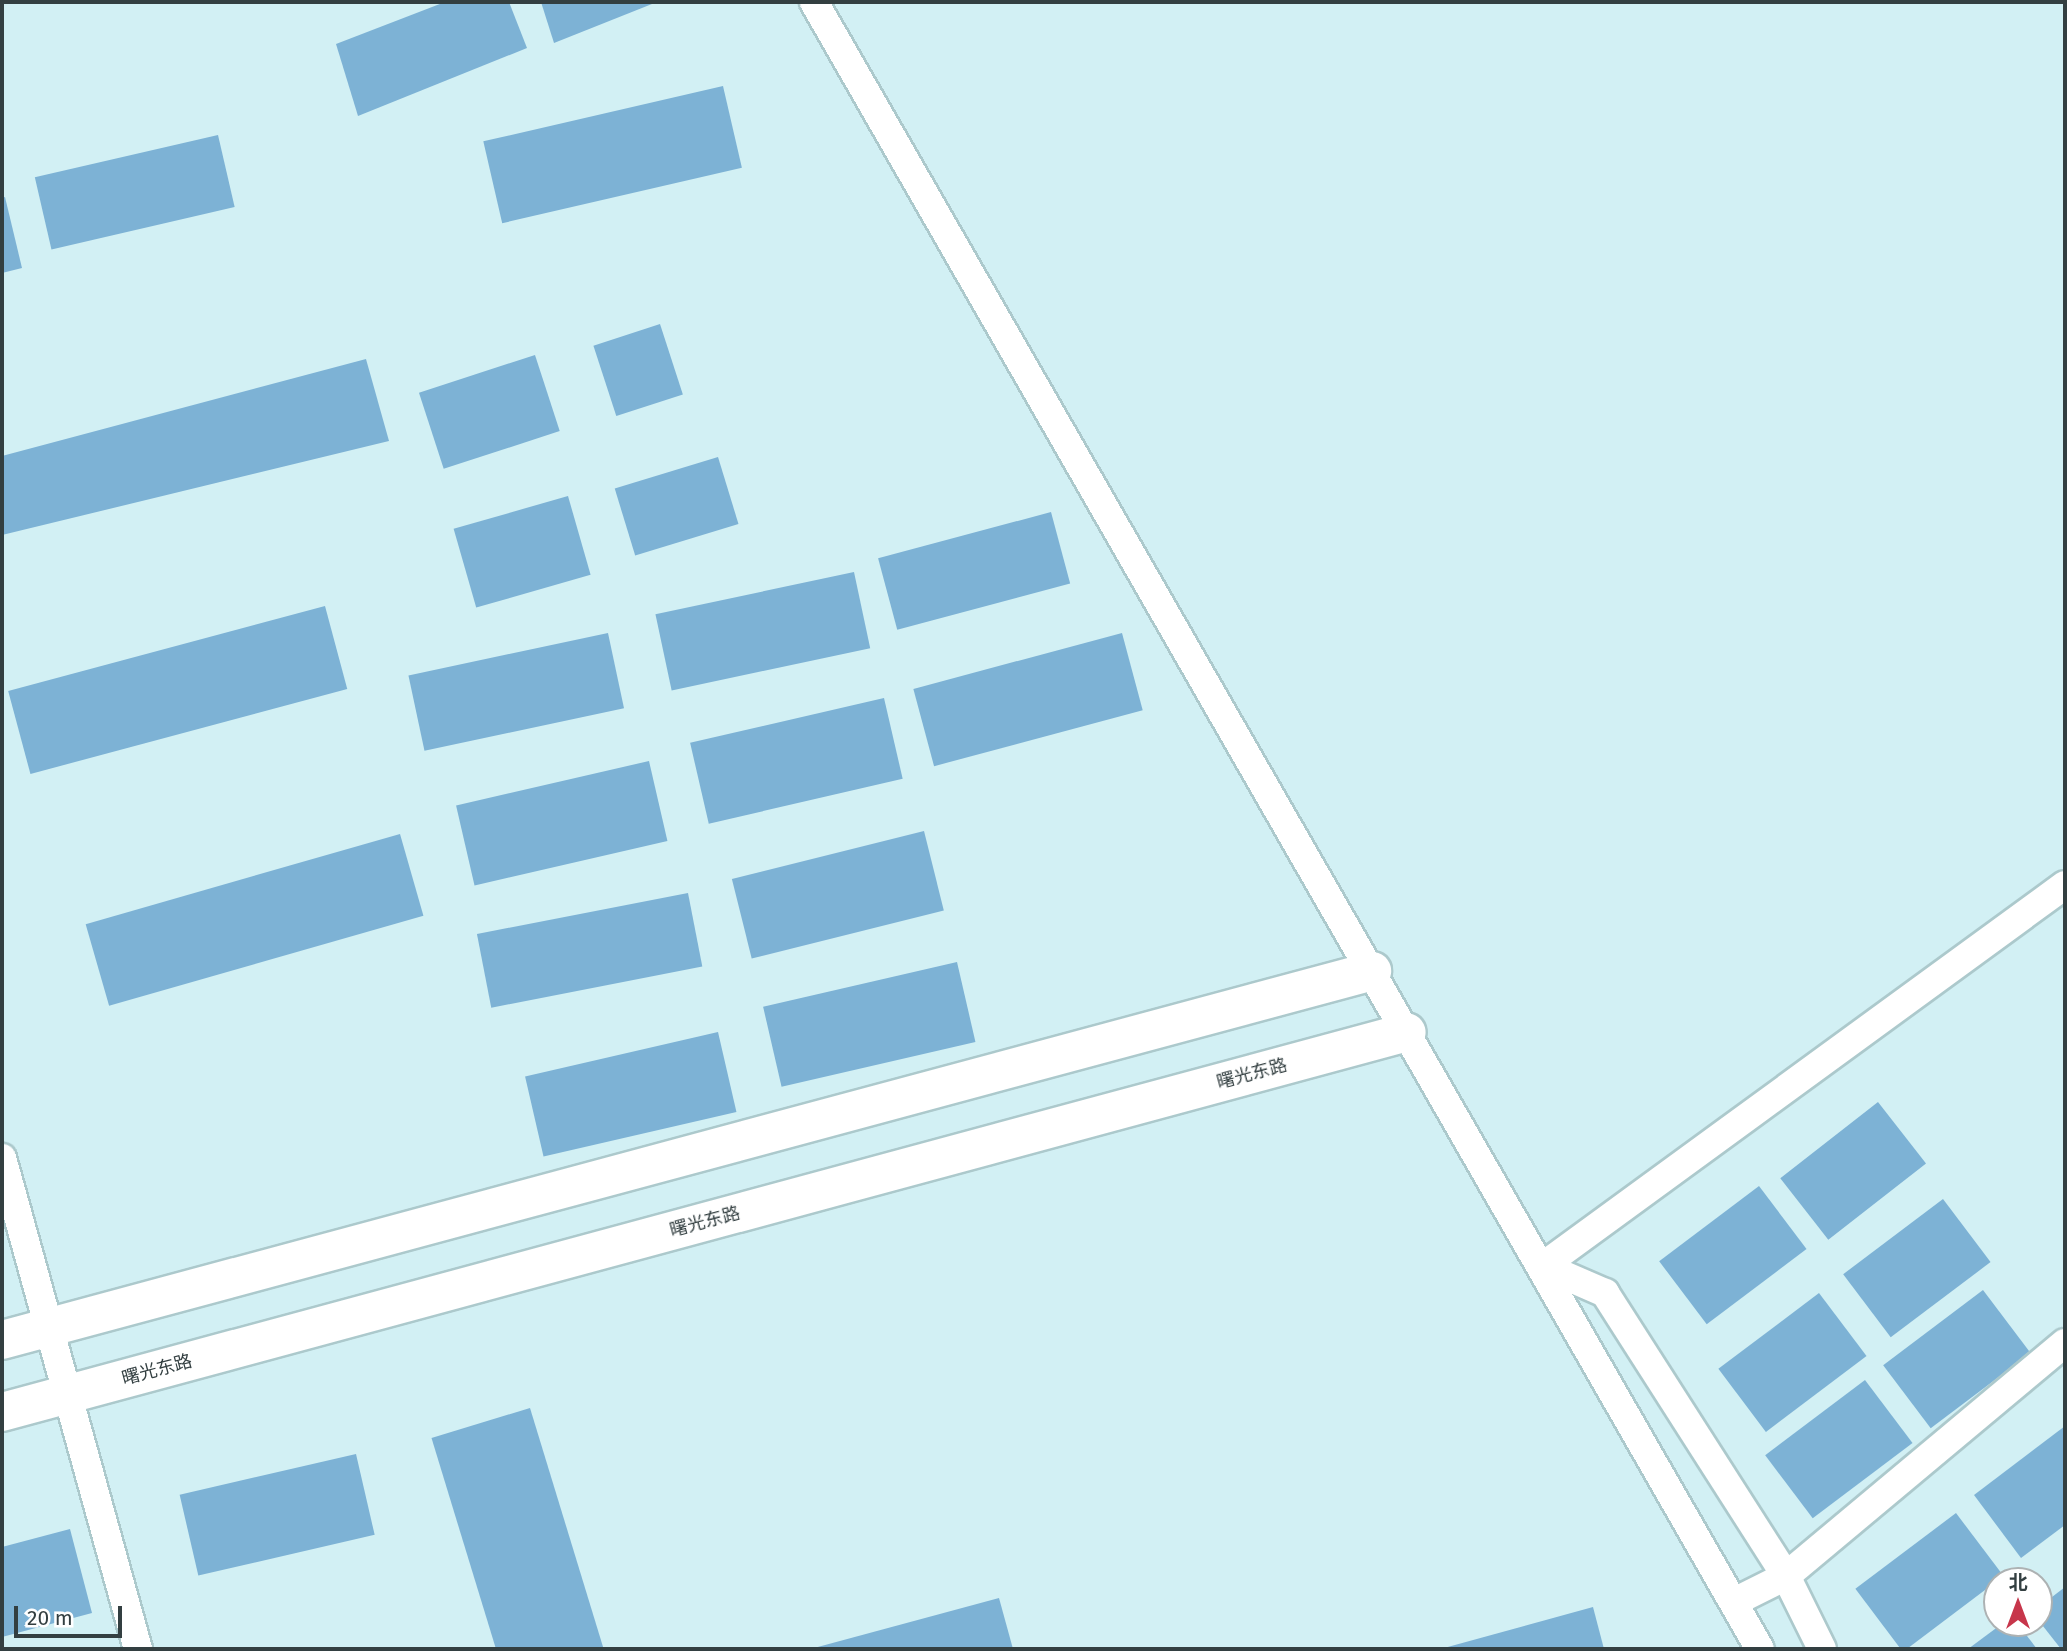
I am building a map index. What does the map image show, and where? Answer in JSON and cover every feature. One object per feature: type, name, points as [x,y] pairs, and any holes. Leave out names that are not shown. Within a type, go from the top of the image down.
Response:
[{"type":"main road","points":[[2,1340],[1372,971]]},
{"type":"main road","name":"曙光东路","points":[[2,1412],[1408,1032]]},
{"type":"street","points":[[814,2],[1543,1266],[1555,1298],[1735,1601],[1760,1649]]},
{"type":"street","points":[[1543,1266],[2065,885]]},
{"type":"street","points":[[2,1157],[47,1328],[138,1649]]},
{"type":"street","points":[[1543,1266],[1605,1293],[1786,1576],[1822,1649]]},
{"type":"street","points":[[1735,1601],[1786,1576],[2065,1343]]},
{"type":"building","points":[[445,2],[509,2],[527,48],[358,116],[336,44]]},
{"type":"building","points":[[541,2],[657,2],[554,43]]},
{"type":"building","points":[[723,86],[742,168],[502,223],[483,141]]},
{"type":"building","points":[[218,135],[235,207],[51,249],[35,177]]},
{"type":"building","points":[[5,197],[22,268],[2,273],[2,198]]},
{"type":"building","points":[[660,324],[683,394],[616,416],[593,346]]},
{"type":"building","points":[[535,355],[560,431],[444,469],[419,393]]},
{"type":"building","points":[[366,359],[389,441],[2,535],[2,456]]},
{"type":"building","points":[[718,457],[738,524],[635,556],[615,489]]},
{"type":"building","points":[[568,496],[591,575],[476,608],[454,529]]},
{"type":"building","points":[[1051,512],[1070,583],[897,630],[878,558]]},
{"type":"building","points":[[854,572],[870,648],[672,691],[655,614]]},
{"type":"building","points":[[325,606],[347,689],[30,774],[8,691]]},
{"type":"building","points":[[608,633],[624,708],[424,751],[408,675]]},
{"type":"building","points":[[1122,633],[1143,710],[934,766],[913,689]]},
{"type":"building","points":[[884,698],[903,779],[709,824],[690,743]]},
{"type":"building","points":[[649,761],[667,841],[475,885],[456,806]]},
{"type":"building","points":[[924,831],[944,911],[752,958],[732,879]]},
{"type":"building","points":[[400,834],[423,916],[109,1006],[86,924]]},
{"type":"building","points":[[688,893],[702,967],[491,1008],[477,934]]},
{"type":"building","points":[[957,962],[975,1042],[782,1087],[763,1007]]},
{"type":"building","points":[[718,1032],[736,1112],[544,1156],[525,1077]]},
{"type":"building","points":[[1878,1102],[1926,1163],[1828,1240],[1780,1178]]},
{"type":"building","points":[[1759,1186],[1807,1249],[1707,1324],[1659,1261]]},
{"type":"building","points":[[1943,1199],[1991,1262],[1891,1337],[1843,1274]]},
{"type":"building","points":[[1983,1290],[2031,1353],[1931,1428],[1883,1365]]},
{"type":"building","points":[[1819,1293],[1867,1356],[1766,1432],[1718,1369]]},
{"type":"building","points":[[1865,1380],[1913,1443],[1813,1518],[1765,1455]]},
{"type":"building","points":[[530,1408],[604,1649],[496,1649],[432,1438]]},
{"type":"building","points":[[2065,1426],[2065,1525],[2021,1558],[1974,1495]]},
{"type":"building","points":[[356,1454],[375,1535],[198,1576],[180,1495]]},
{"type":"building","points":[[1956,1513],[1997,1567],[1983,1567],[1983,1592],[1907,1649],[1901,1649],[1855,1589]]},
{"type":"building","points":[[70,1529],[92,1613],[2,1637],[2,1547]]},
{"type":"building","points":[[2065,1587],[2065,1649],[2061,1649],[2052,1637],[2053,1596]]},
{"type":"building","points":[[999,1598],[1013,1649],[814,1649],[814,1648]]},
{"type":"building","points":[[1593,1607],[1604,1649],[1444,1648]]},
{"type":"building","points":[[1984,1637],[2028,1637],[2037,1649],[1968,1649]]}]
